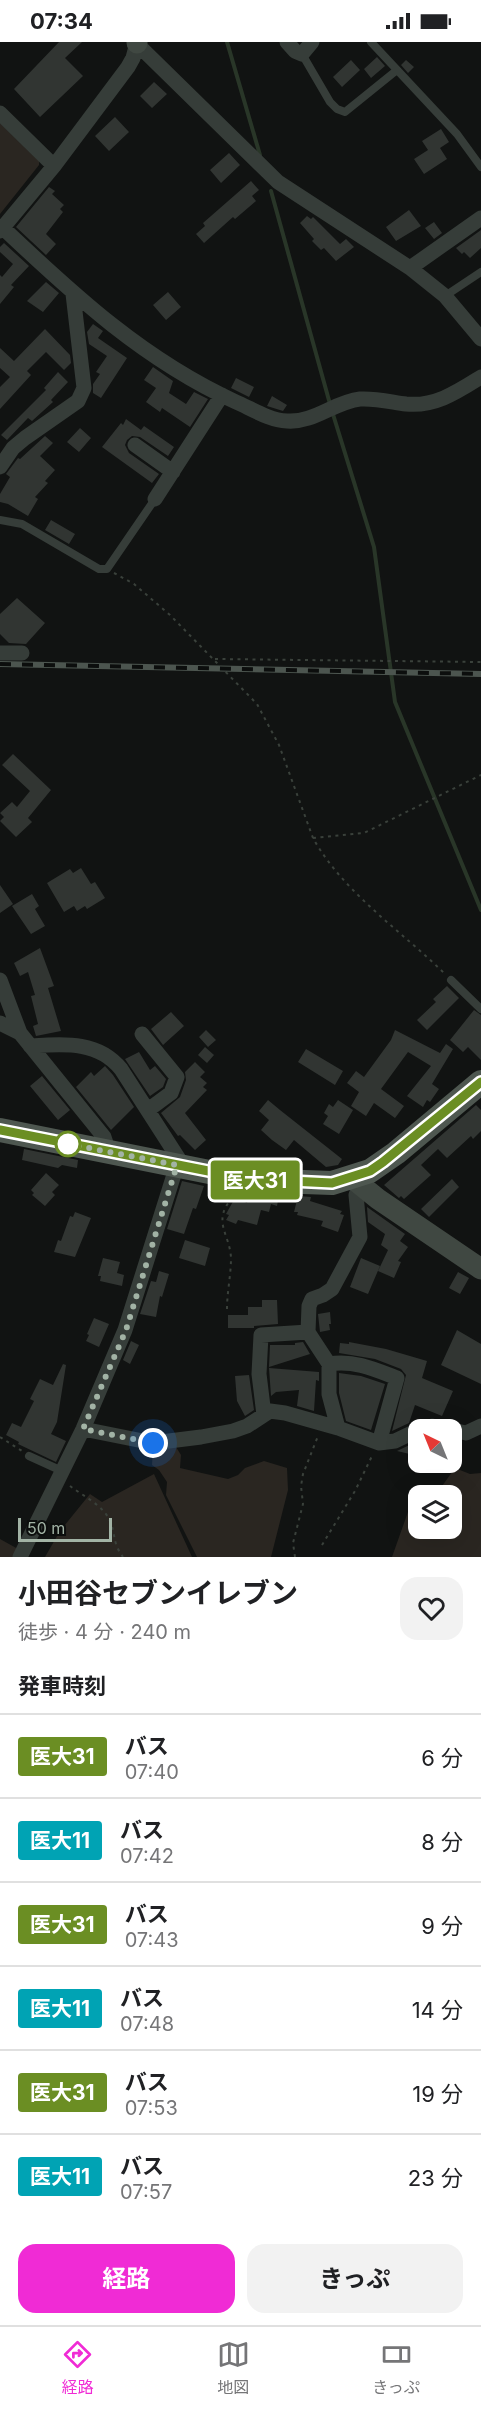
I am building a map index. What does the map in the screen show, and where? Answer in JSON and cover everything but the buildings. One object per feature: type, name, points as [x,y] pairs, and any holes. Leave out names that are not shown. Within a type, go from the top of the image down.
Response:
[{"type":"main road","points":[[0,1130],[249,1179],[317,1184],[356,1181],[396,1153],[481,1083]]},
{"type":"main road","points":[[356,1181],[481,1269]]},
{"type":"street","points":[[136,42],[133,58],[128,67],[54,166],[2,230],[106,322],[164,363],[222,395],[268,416],[285,421],[303,422],[346,402],[360,399],[422,405],[453,394],[481,377]]},
{"type":"street","points":[[136,42],[278,182],[410,268],[445,296],[481,339]]},
{"type":"street","points":[[287,42],[295,51],[302,54],[312,42]]},
{"type":"street","points":[[0,113],[54,166]]},
{"type":"street","points":[[410,268],[481,218]]},
{"type":"street","points":[[0,467],[13,448],[78,401],[84,388],[73,294]]},
{"type":"street","points":[[155,499],[222,395]]},
{"type":"street","points":[[135,445],[172,472]]},
{"type":"street","points":[[0,653],[22,653]]},
{"type":"street","points":[[0,980],[20,1033],[104,1137],[109,1152]]},
{"type":"street","points":[[0,1023],[20,1033]]},
{"type":"street","points":[[142,1034],[177,1077],[171,1093],[148,1110]]},
{"type":"street","points":[[20,1557],[83,1429],[126,1330],[180,1166],[148,1110],[121,1069],[107,1055],[95,1048],[64,1044],[30,1046]]},
{"type":"street","points":[[338,1428],[329,1394],[329,1364],[308,1332],[309,1306],[312,1299],[332,1289],[360,1237],[356,1181]]},
{"type":"street","points":[[264,1415],[259,1374],[261,1335],[308,1332]]},
{"type":"street","points":[[329,1364],[341,1362],[363,1365],[397,1378],[379,1443]]},
{"type":"street","points":[[83,1429],[153,1443],[233,1431],[247,1426],[270,1412],[285,1413],[338,1428],[379,1443],[396,1441],[408,1435]]},
{"type":"street","points":[[462,1432],[466,1433],[481,1426]]},
{"type":"lane","points":[[371,42],[457,134],[481,167]]},
{"type":"lane","points":[[302,54],[330,102],[337,109],[345,112],[397,70]]},
{"type":"lane","points":[[445,296],[481,272]]},
{"type":"lane","points":[[0,520],[22,524],[99,569],[107,569],[155,499]]},
{"type":"lane","points":[[451,980],[481,1009]]},
{"type":"lane","points":[[29,1456],[61,1475]]},
{"type":"path","points":[[107,569],[134,584],[170,615],[257,704],[279,745],[313,838],[333,868],[355,893],[451,980]]},
{"type":"path","points":[[215,659],[481,662]]},
{"type":"path","points":[[313,838],[364,833],[481,775]]},
{"type":"path","points":[[226,1309],[231,1258],[222,1218],[230,1200],[249,1179]]},
{"type":"path","points":[[300,1557],[295,1556],[293,1543],[303,1504],[301,1486],[303,1474],[322,1425]]},
{"type":"path","points":[[0,1437],[29,1456]]},
{"type":"path","points":[[322,1545],[355,1491],[379,1443]]},
{"type":"path","points":[[61,1475],[102,1509],[111,1521],[115,1546],[123,1557]]},
{"type":"shaded area","points":[[0,123],[39,161],[39,165],[0,214]]},
{"type":"shaded area","points":[[153,1447],[176,1447],[181,1455],[180,1468],[228,1479],[238,1475],[245,1468],[264,1461],[287,1468],[288,1490],[271,1557],[197,1557],[166,1495],[167,1482],[159,1470],[152,1465]]},
{"type":"shaded area","points":[[462,1471],[470,1474],[481,1473],[481,1557],[392,1557],[408,1512],[408,1539],[462,1539],[462,1485],[443,1485],[451,1473],[462,1473]]},
{"type":"shaded area","points":[[154,1474],[192,1557],[45,1557],[60,1531],[90,1494],[102,1502]]},
{"type":"shaded area","points":[[0,1539],[18,1549],[14,1557],[0,1557]]},
{"type":"waterway","points":[[227,42],[260,155]]},
{"type":"waterway","points":[[271,191],[330,404]]},
{"type":"waterway","points":[[332,411],[374,547],[395,702],[481,910]]},
{"type":"railway","points":[[0,664],[481,674]]},
{"type":"bus line","name":"医大31","points":[[0,1130],[249,1179],[332,1183],[370,1171],[396,1153],[481,1082]]},
{"type":"route","points":[[68,1144],[177,1165],[126,1330],[83,1429],[153,1443]]}]
